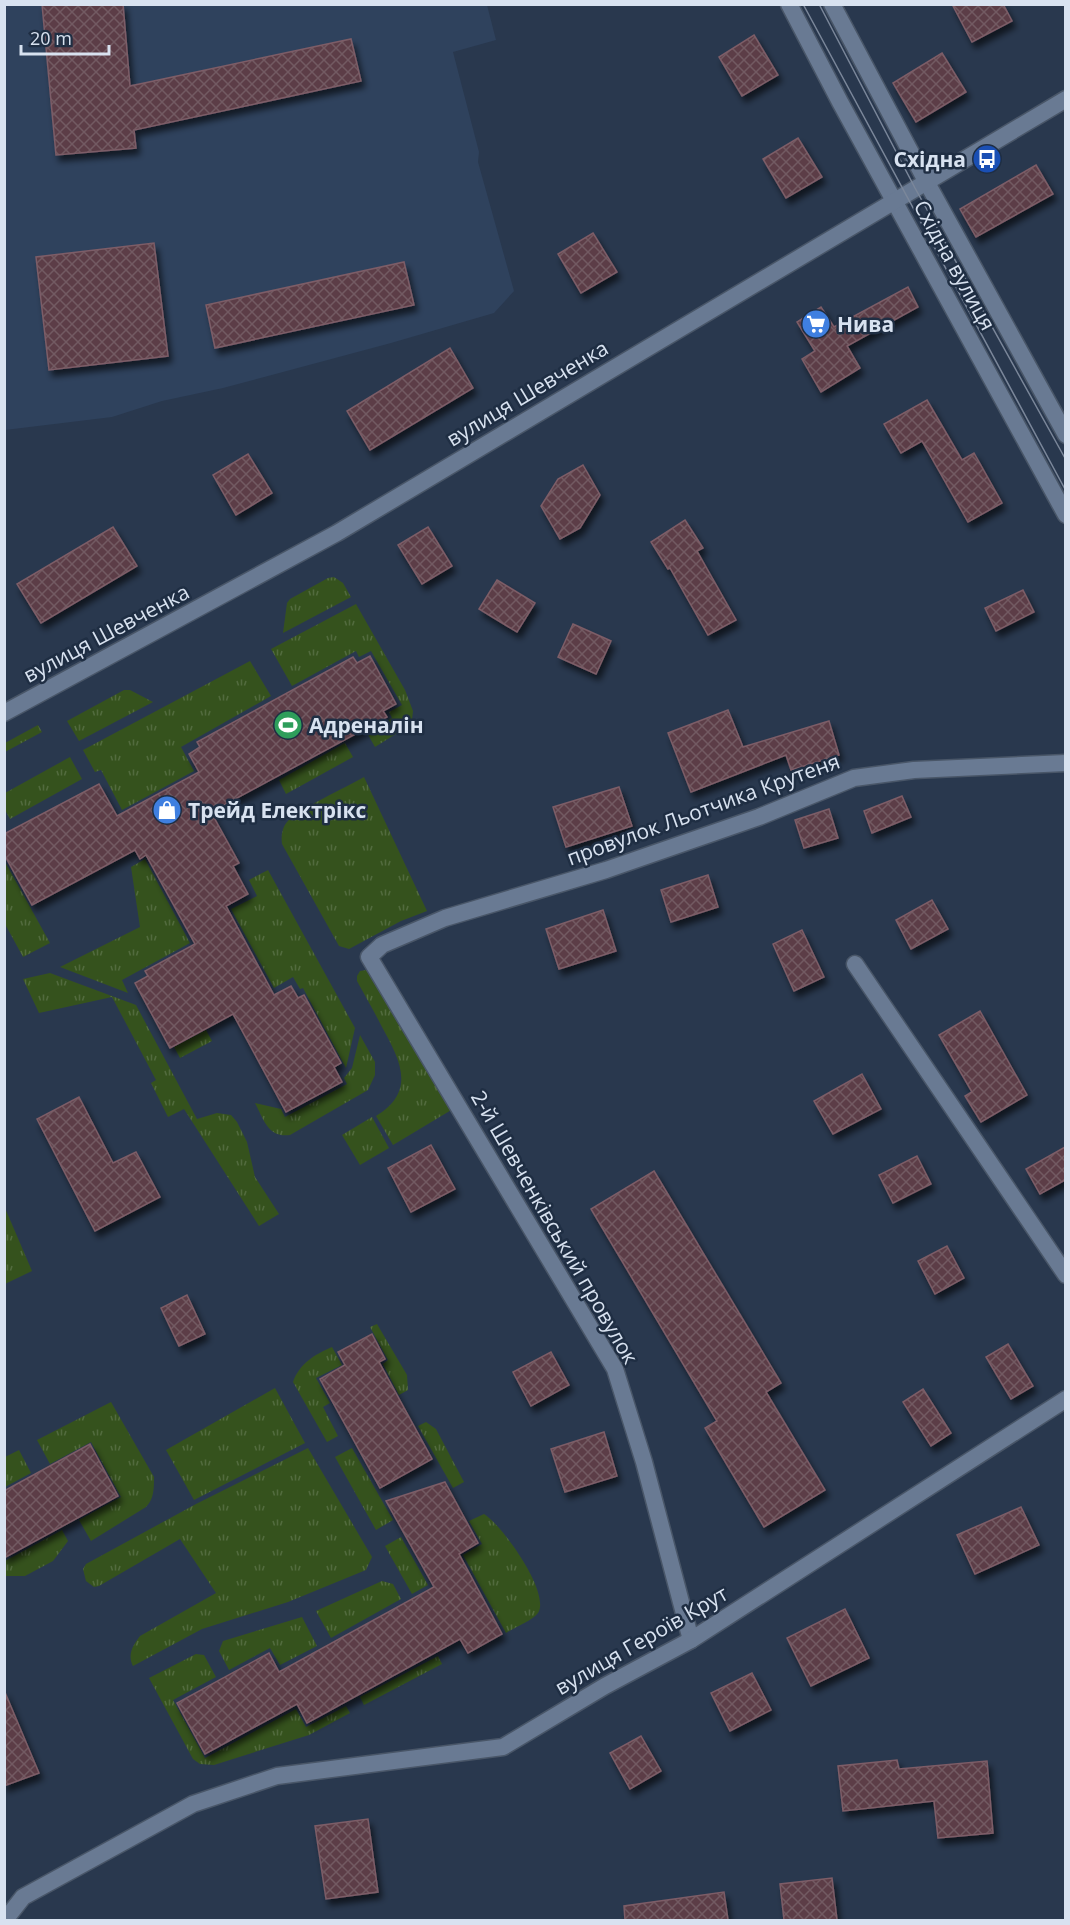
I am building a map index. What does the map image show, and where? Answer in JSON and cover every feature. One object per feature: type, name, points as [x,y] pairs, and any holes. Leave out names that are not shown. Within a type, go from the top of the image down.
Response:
[{"type":"street","name":"Східна вулиця","points":[[789,4],[1065,516]]},
{"type":"street","name":"Східна вулиця","points":[[832,4],[1065,435]]},
{"type":"street","name":"вулиця Шевченка","points":[[4,713],[346,527],[1065,99]]},
{"type":"street","name":"провулок Льотчика Крутеня","points":[[369,957],[382,945],[445,918],[606,870],[759,817],[854,778],[915,770],[1065,763]]},
{"type":"street","name":"2-й Шевченківський провулок","points":[[369,957],[615,1370],[644,1462],[691,1640]]},
{"type":"street","points":[[855,964],[1065,1275]]},
{"type":"street","name":"вулиця Героїв Крут","points":[[5,1920],[23,1897],[193,1804],[278,1776],[503,1747],[605,1686],[691,1640],[1065,1399]]},
{"type":"shaded area","points":[[4,5],[487,5],[496,40],[453,52],[479,152],[478,162],[514,291],[494,313],[391,343],[223,388],[162,401],[112,417],[5,430]]},
{"type":"green space","points":[[334,577],[343,583],[351,597],[283,633],[287,603],[290,599]]},
{"type":"green space","points":[[356,604],[405,690],[413,711],[412,720],[407,727],[375,747],[367,733],[392,718],[389,712],[402,705],[371,651],[359,657],[356,651],[292,686],[271,649]]},
{"type":"green space","points":[[250,661],[271,696],[181,747],[194,771],[122,810],[101,770],[95,772],[83,750]]},
{"type":"green space","points":[[124,690],[130,690],[153,702],[79,741],[67,721]]},
{"type":"green space","points":[[38,725],[42,732],[5,752],[5,743]]},
{"type":"green space","points":[[345,743],[353,757],[286,794],[279,780]]},
{"type":"green space","points":[[70,757],[82,779],[10,819],[5,810],[5,793]]},
{"type":"green space","points":[[364,777],[427,911],[401,921],[349,949],[339,946],[282,844],[282,835],[285,824],[293,817]]},
{"type":"green space","points":[[145,859],[190,943],[122,980],[128,993],[60,967],[140,927],[131,867]]},
{"type":"green space","points":[[4,860],[50,943],[23,957],[5,924]]},
{"type":"green space","points":[[268,870],[355,1028],[346,1068],[303,988],[300,989],[293,977],[274,988],[231,909],[257,896],[249,880]]},
{"type":"green space","points":[[360,971],[371,971],[453,1109],[393,1145],[376,1116],[397,1096],[401,1086],[401,1074],[394,1051],[357,981]]},
{"type":"green space","points":[[50,973],[136,1005],[197,1119],[217,1113],[231,1115],[237,1122],[247,1142],[255,1177],[279,1214],[259,1226],[184,1109],[168,1117],[151,1083],[156,1080],[112,997],[39,1013],[23,979]]},
{"type":"green space","points":[[206,1030],[212,1041],[180,1058],[174,1047]]},
{"type":"green space","points":[[360,1035],[375,1062],[375,1075],[368,1090],[290,1135],[277,1134],[272,1131],[255,1103],[281,1109],[285,1117],[347,1084],[344,1078],[352,1068]]},
{"type":"green space","points":[[372,1117],[389,1148],[360,1165],[342,1135]]},
{"type":"green space","points":[[5,1208],[32,1271],[4,1284]]},
{"type":"green space","points":[[377,1324],[407,1375],[408,1390],[399,1395],[383,1364],[388,1360],[370,1327]]},
{"type":"green space","points":[[332,1347],[342,1365],[316,1378],[330,1403],[323,1407],[338,1436],[327,1442],[293,1382],[308,1360]]},
{"type":"green space","points":[[275,1388],[305,1443],[194,1500],[166,1450]]},
{"type":"green space","points":[[111,1402],[154,1477],[154,1489],[146,1507],[91,1541],[79,1520],[121,1497],[91,1442],[50,1464],[37,1440]]},
{"type":"green space","points":[[426,1422],[436,1429],[464,1482],[453,1488],[418,1426]]},
{"type":"green space","points":[[308,1448],[372,1557],[366,1570],[288,1602],[202,1629],[133,1666],[131,1654],[140,1636],[216,1593],[180,1539],[99,1586],[94,1587],[86,1581],[83,1569],[86,1564],[196,1504]]},
{"type":"green space","points":[[352,1448],[393,1520],[376,1530],[335,1457]]},
{"type":"green space","points":[[19,1450],[31,1473],[5,1487],[5,1457]]},
{"type":"green space","points":[[484,1514],[502,1531],[523,1560],[538,1591],[540,1603],[538,1613],[506,1633],[463,1555],[482,1544],[469,1521]]},
{"type":"green space","points":[[62,1530],[68,1541],[53,1561],[25,1576],[5,1576],[5,1561]]},
{"type":"green space","points":[[401,1537],[428,1585],[412,1594],[385,1546]]},
{"type":"green space","points":[[382,1581],[393,1584],[401,1599],[331,1638],[316,1611]]},
{"type":"green space","points":[[302,1617],[317,1646],[280,1665],[270,1648],[229,1670],[219,1651],[223,1641]]},
{"type":"green space","points":[[196,1654],[204,1655],[216,1677],[173,1700],[205,1758],[296,1709],[306,1727],[346,1706],[350,1713],[309,1735],[214,1765],[200,1764],[193,1759],[149,1678]]},
{"type":"green space","points":[[438,1656],[442,1664],[364,1705],[360,1697]]},
{"type":"building","points":[[42,4],[123,4],[130,86],[351,39],[361,81],[134,130],[136,148],[56,155]]},
{"type":"building","points":[[952,4],[1003,4],[1012,21],[972,42]]},
{"type":"building","points":[[754,35],[778,75],[742,96],[719,57]]},
{"type":"building","points":[[942,53],[966,92],[916,122],[893,83]]},
{"type":"building","points":[[798,138],[822,177],[786,198],[763,159]]},
{"type":"building","points":[[1036,165],[1053,194],[976,237],[960,209]]},
{"type":"building","points":[[593,233],[617,272],[581,293],[558,254]]},
{"type":"building","points":[[154,243],[168,356],[49,370],[36,257]]},
{"type":"building","points":[[404,262],[414,305],[215,348],[206,305]]},
{"type":"building","points":[[908,287],[918,307],[847,346],[860,368],[821,392],[802,359],[815,351],[797,322],[821,307],[834,327]]},
{"type":"building","points":[[450,348],[473,388],[370,450],[347,411]]},
{"type":"building","points":[[927,400],[962,460],[974,453],[1002,503],[968,522],[922,441],[901,453],[884,424]]},
{"type":"building","points":[[248,454],[272,493],[236,515],[213,475]]},
{"type":"building","points":[[583,465],[600,495],[580,528],[560,539],[541,506],[558,479]]},
{"type":"building","points":[[685,520],[703,548],[697,551],[736,620],[708,635],[670,568],[668,569],[651,542]]},
{"type":"building","points":[[113,527],[137,566],[41,623],[17,584]]},
{"type":"building","points":[[428,527],[452,566],[422,584],[398,545]]},
{"type":"building","points":[[497,580],[535,603],[517,632],[479,609]]},
{"type":"building","points":[[1023,590],[1034,612],[996,631],[985,608]]},
{"type":"building","points":[[573,624],[611,641],[596,674],[558,657]]},
{"type":"building","points":[[370,656],[396,704],[383,711],[387,717],[211,812],[239,863],[233,866],[248,894],[226,906],[274,995],[291,986],[298,998],[304,995],[341,1063],[334,1067],[342,1082],[286,1112],[233,1014],[170,1048],[135,983],[148,976],[145,971],[195,944],[146,855],[140,859],[135,850],[32,905],[4,854],[4,834],[99,784],[117,816],[199,772],[189,754],[200,747],[197,742],[353,657],[357,663]]},
{"type":"building","points":[[728,710],[743,747],[829,721],[839,755],[791,770],[786,755],[691,792],[668,733]]},
{"type":"building","points":[[619,787],[632,826],[566,847],[553,807]]},
{"type":"building","points":[[902,796],[911,817],[872,833],[864,811]]},
{"type":"building","points":[[829,809],[838,838],[804,848],[795,820]]},
{"type":"building","points":[[708,875],[718,907],[671,922],[661,890]]},
{"type":"building","points":[[932,900],[948,929],[911,949],[896,920]]},
{"type":"building","points":[[603,910],[616,951],[559,969],[546,929]]},
{"type":"building","points":[[802,930],[824,977],[794,991],[773,944]]},
{"type":"building","points":[[980,1011],[1027,1095],[981,1122],[965,1096],[972,1092],[939,1035]]},
{"type":"building","points":[[862,1074],[881,1109],[833,1134],[814,1101]]},
{"type":"building","points":[[79,1097],[113,1163],[136,1152],[160,1197],[95,1231],[37,1119]]},
{"type":"building","points":[[431,1145],[455,1189],[411,1212],[388,1168]]},
{"type":"building","points":[[1065,1147],[1065,1180],[1040,1194],[1026,1169]]},
{"type":"building","points":[[917,1156],[931,1184],[893,1203],[879,1175]]},
{"type":"building","points":[[654,1171],[781,1383],[766,1392],[825,1490],[764,1527],[705,1428],[717,1421],[591,1209]]},
{"type":"building","points":[[947,1246],[964,1278],[935,1294],[918,1261]]},
{"type":"building","points":[[187,1295],[205,1334],[179,1346],[161,1308]]},
{"type":"building","points":[[372,1334],[385,1359],[379,1362],[432,1459],[380,1488],[320,1379],[345,1365],[338,1352]]},
{"type":"building","points":[[1008,1344],[1033,1386],[1011,1399],[986,1357]]},
{"type":"building","points":[[551,1352],[569,1385],[531,1406],[513,1372]]},
{"type":"building","points":[[923,1389],[951,1433],[931,1446],[903,1402]]},
{"type":"building","points":[[604,1432],[617,1476],[565,1492],[551,1449]]},
{"type":"building","points":[[90,1444],[118,1496],[4,1558],[4,1491]]},
{"type":"building","points":[[445,1482],[478,1543],[459,1554],[502,1634],[468,1653],[460,1639],[307,1723],[297,1704],[205,1754],[177,1703],[269,1653],[279,1672],[434,1587],[386,1501]]},
{"type":"building","points":[[1021,1507],[1039,1545],[975,1574],[957,1535]]},
{"type":"building","points":[[845,1609],[869,1658],[811,1686],[787,1638]]},
{"type":"building","points":[[752,1673],[771,1710],[730,1731],[711,1693]]},
{"type":"building","points":[[4,1690],[39,1773],[4,1786]]},
{"type":"building","points":[[641,1736],[661,1771],[630,1789],[610,1753]]},
{"type":"building","points":[[897,1760],[899,1769],[987,1761],[993,1833],[938,1838],[934,1801],[843,1811],[838,1766]]},
{"type":"building","points":[[368,1819],[378,1892],[326,1899],[315,1826]]},
{"type":"building","points":[[832,1878],[837,1920],[784,1920],[780,1884]]},
{"type":"building","points":[[724,1892],[728,1920],[625,1920],[624,1906]]},
{"type":"tram line","points":[[803,4],[1066,491]]},
{"type":"tram line","points":[[819,4],[915,188],[1066,460]]},
{"type":"place","name":"Східна","points":[[987,159]]},
{"type":"place","name":"Нива","points":[[816,324]]},
{"type":"place","name":"Адреналін","points":[[288,725]]},
{"type":"place","name":"Трейд Електрікс","points":[[167,810]]}]
